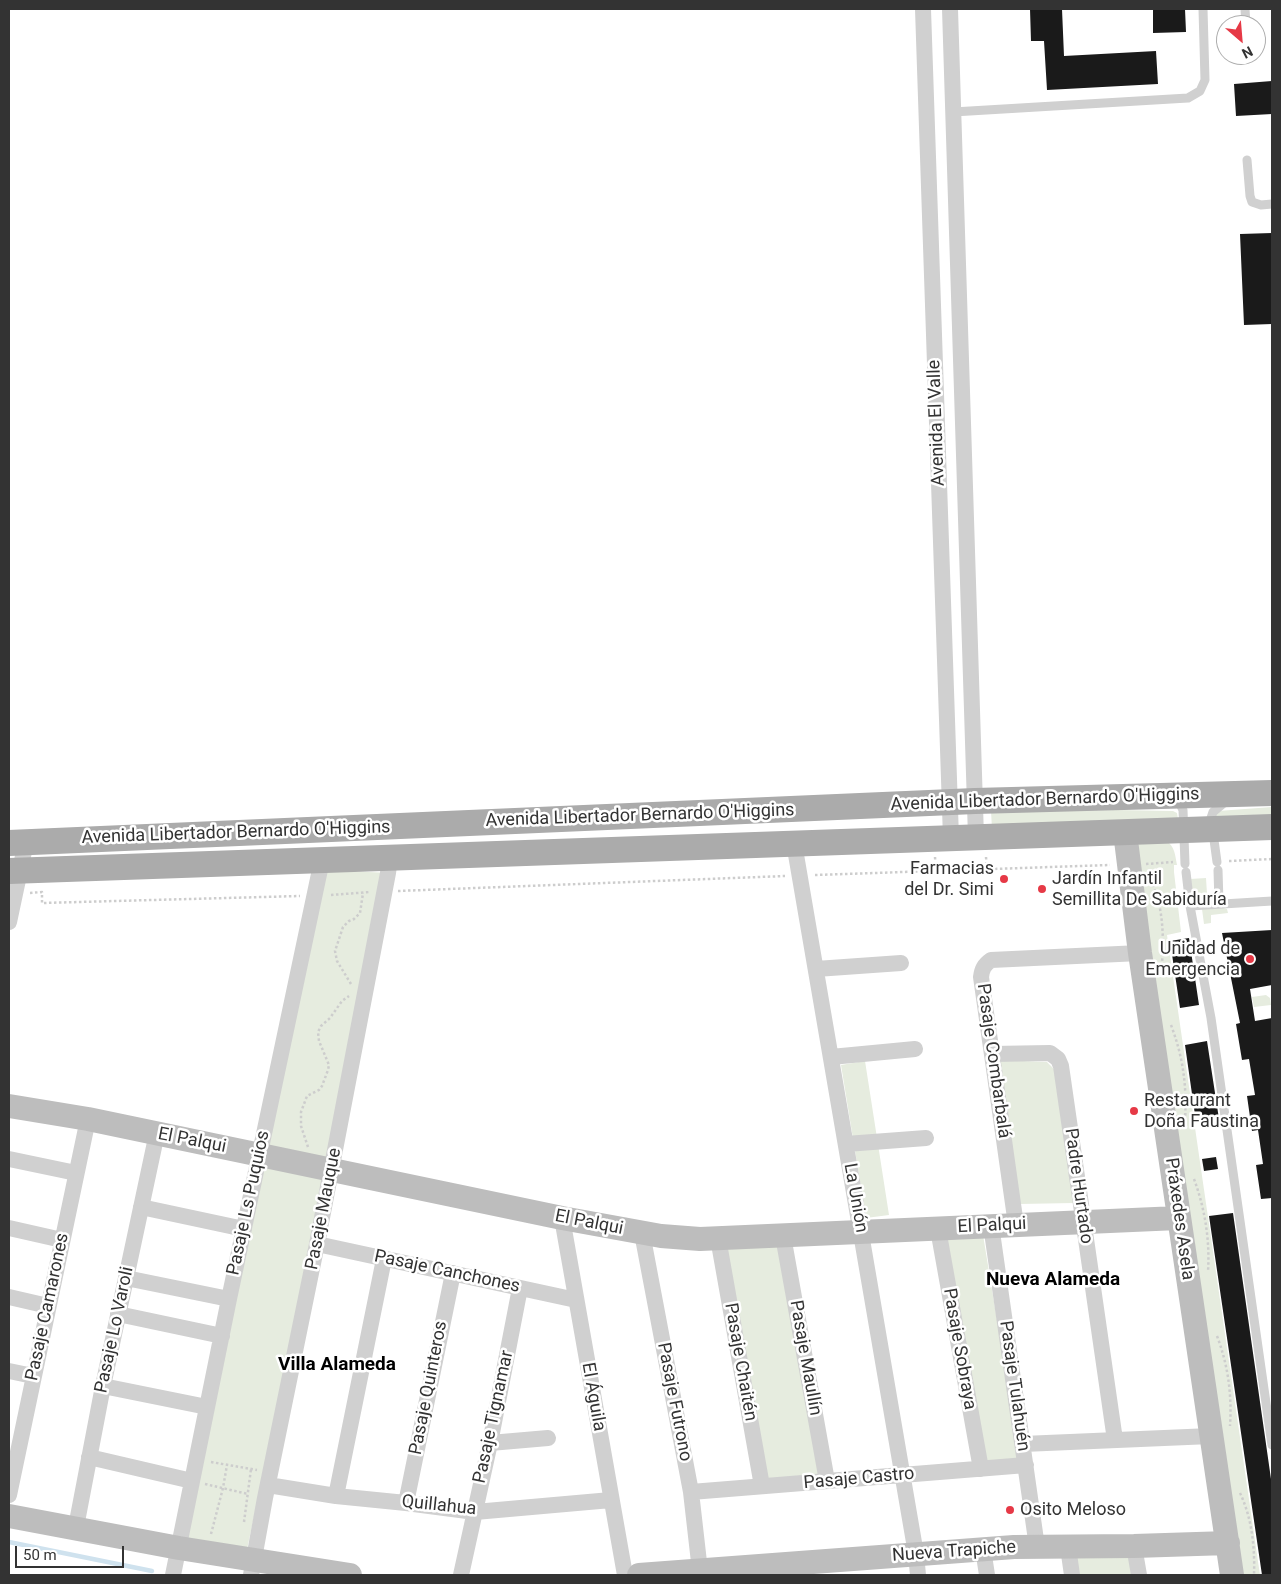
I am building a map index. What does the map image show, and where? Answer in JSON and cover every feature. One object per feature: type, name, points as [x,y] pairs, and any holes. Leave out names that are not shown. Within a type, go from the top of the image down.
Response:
[{"type":"main road","name":"Avenida Libertador Bernardo O'Higgins","points":[[18,842],[963,802],[1272,793]]},
{"type":"main road","name":"Avenida Libertador Bernardo O'Higgins","points":[[14,870],[1272,827]]},
{"type":"street","name":"Avenida El Valle","points":[[923,9],[964,837]]},
{"type":"street","name":"Avenida El Valle","points":[[950,9],[964,837]]},
{"type":"street","name":"Práxedes Asela","points":[[1125,832],[1138,867],[1140,953],[1178,1218],[1221,1433],[1228,1543],[1232,1575]]},
{"type":"street","points":[[9,922],[18,842]]},
{"type":"street","name":"La Unión","points":[[794,843],[917,1564]]},
{"type":"street","name":"Pasaje Mauque","points":[[252,1568],[264,1498],[270,1479],[332,1171],[390,857]]},
{"type":"street","name":"Pasaje Ls Puquios","points":[[174,1575],[259,1154],[322,860]]},
{"type":"street","name":"Pasaje Combarbalá","points":[[1016,1225],[981,977],[982,968],[991,960],[1140,953]]},
{"type":"street","points":[[816,969],[901,963]]},
{"type":"street","points":[[831,1057],[915,1049]]},
{"type":"street","name":"Padre Hurtado","points":[[992,1054],[1050,1054],[1058,1059],[1061,1066],[1115,1440]]},
{"type":"street","name":"El Palqui","points":[[9,1106],[88,1119],[562,1218],[680,1238],[783,1236],[991,1225],[1178,1218]]},
{"type":"street","name":"Pasaje Camarones","points":[[9,1495],[14,1442],[34,1376],[88,1119]]},
{"type":"street","name":"Pasaje Lo Varoli","points":[[76,1527],[103,1386],[157,1134]]},
{"type":"street","points":[[846,1144],[926,1138]]},
{"type":"street","points":[[9,1159],[76,1172]]},
{"type":"street","points":[[141,1207],[244,1229]]},
{"type":"street","name":"El Águila","points":[[562,1218],[625,1575]]},
{"type":"street","name":"Pasaje Tulahuén","points":[[991,1225],[1038,1547]]},
{"type":"street","points":[[9,1228],[62,1240]]},
{"type":"street","name":"Pasaje Sobraya","points":[[938,1229],[981,1468]]},
{"type":"street","name":"Pasaje Futrono","points":[[642,1233],[691,1492],[689,1573]]},
{"type":"street","name":"Pasaje Maullín","points":[[783,1236],[827,1481]]},
{"type":"street","name":"Pasaje Chaitén","points":[[718,1238],[762,1486]]},
{"type":"street","name":"Pasaje Canchones","points":[[317,1244],[576,1300]]},
{"type":"street","points":[[336,1496],[384,1259]]},
{"type":"street","name":"Pasaje Quinteros","points":[[406,1503],[453,1273]]},
{"type":"street","points":[[126,1278],[229,1299]]},
{"type":"street","name":"Pasaje Tignamar","points":[[461,1575],[490,1443],[520,1288]]},
{"type":"street","points":[[9,1298],[48,1306]]},
{"type":"street","points":[[118,1314],[222,1336]]},
{"type":"street","points":[[9,1371],[34,1376]]},
{"type":"street","points":[[103,1386],[207,1407]]},
{"type":"street","points":[[1023,1444],[1221,1433]]},
{"type":"street","points":[[490,1443],[548,1438]]},
{"type":"street","points":[[89,1457],[192,1481]]},
{"type":"street","name":"Pasaje Castro","points":[[691,1492],[1026,1465]]},
{"type":"street","name":"Quillahua","points":[[270,1479],[336,1496],[475,1512],[611,1500]]},
{"type":"street","points":[[9,1516],[76,1527],[178,1548],[252,1568],[350,1575]]},
{"type":"street","name":"Nueva Trapiche","points":[[639,1575],[917,1564],[983,1549],[1228,1543]]},
{"type":"street","points":[[1134,1546],[1139,1575]]},
{"type":"street","points":[[1068,1547],[1072,1575]]},
{"type":"street","points":[[983,1549],[986,1575]]},
{"type":"lane","points":[[953,112],[1188,98],[1200,91],[1205,80],[1203,9]]},
{"type":"lane","points":[[1247,160],[1252,202],[1261,205],[1272,204]]},
{"type":"lane","points":[[1219,903],[1217,864],[1211,818],[1213,812],[1226,801],[1242,794]]},
{"type":"lane","points":[[1175,795],[1183,810],[1190,906],[1212,1028],[1272,1445]]},
{"type":"lane","points":[[1190,906],[1272,901]]},
{"type":"path","points":[[1217,864],[1272,859]]},
{"type":"path","points":[[42,903],[315,896],[800,875],[1138,867],[1144,864],[1186,866]]},
{"type":"path","points":[[1150,876],[1156,893],[1162,924],[1162,963]]},
{"type":"path","points":[[304,1164],[308,1146],[301,1126],[301,1112],[308,1096],[319,1090],[322,1086],[329,1065],[318,1041],[318,1032],[321,1026],[353,991],[349,979],[337,961],[335,951],[343,927],[360,913],[363,893]]},
{"type":"path","points":[[1171,1024],[1182,1056],[1186,1091],[1185,1125]]},
{"type":"path","points":[[1192,1173],[1201,1200],[1206,1227],[1208,1249],[1207,1279]]},
{"type":"path","points":[[1214,1330],[1226,1365],[1231,1400],[1221,1433]]},
{"type":"path","points":[[196,1459],[252,1469],[270,1479]]},
{"type":"path","points":[[215,1536],[211,1532],[223,1488],[226,1465]]},
{"type":"path","points":[[242,1530],[252,1469]]},
{"type":"path","points":[[192,1481],[248,1494]]},
{"type":"path","points":[[1238,1488],[1246,1507],[1250,1526],[1254,1575]]},
{"type":"shaded area","points":[[1272,807],[1272,820],[1216,822],[1215,813],[1218,811]]},
{"type":"shaded area","points":[[991,811],[1173,811],[1177,813],[1178,819],[992,829]]},
{"type":"shaded area","points":[[1166,841],[1173,848],[1177,865],[1174,865],[1174,872],[1181,932],[1167,935],[1260,1575],[1240,1575],[1134,850],[1139,844]]},
{"type":"shaded area","points":[[323,870],[391,873],[246,1554],[183,1543]]},
{"type":"shaded area","points":[[1206,878],[1207,894],[1202,897],[1193,895],[1190,879]]},
{"type":"shaded area","points":[[1202,909],[1227,909],[1228,913],[1211,915],[1211,923],[1204,924]]},
{"type":"shaded area","points":[[1266,995],[1270,998],[1271,1005],[1254,1007],[1252,997]]},
{"type":"shaded area","points":[[999,1060],[1047,1062],[1056,1071],[1074,1203],[1019,1204]]},
{"type":"shaded area","points":[[865,1061],[889,1215],[866,1218],[841,1065]]},
{"type":"shaded area","points":[[983,1235],[1020,1460],[984,1462],[946,1238]]},
{"type":"shaded area","points":[[777,1243],[822,1474],[768,1481],[725,1245]]},
{"type":"shaded area","points":[[1074,1553],[1130,1554],[1133,1575],[1077,1575]]},
{"type":"building","points":[[1030,9],[1062,9],[1064,56],[1156,51],[1158,84],[1047,90],[1044,41],[1031,41]]},
{"type":"building","points":[[1153,9],[1185,9],[1186,32],[1153,33]]},
{"type":"building","points":[[1272,81],[1272,114],[1236,116],[1234,84]]},
{"type":"building","points":[[1272,233],[1272,324],[1244,325],[1240,234]]},
{"type":"building","points":[[1272,930],[1272,985],[1250,989],[1255,1021],[1272,1018],[1272,1198],[1261,1199],[1256,1165],[1263,1164],[1258,1130],[1252,1131],[1247,1096],[1255,1095],[1249,1059],[1242,1060],[1236,1024],[1240,1023],[1222,933]]},
{"type":"building","points":[[1189,938],[1199,1005],[1180,1008],[1170,941]]},
{"type":"building","points":[[1207,1041],[1219,1119],[1196,1122],[1185,1045]]},
{"type":"building","points":[[1216,1157],[1218,1169],[1204,1171],[1202,1159]]},
{"type":"building","points":[[1233,1213],[1272,1486],[1272,1575],[1262,1575],[1209,1216]]},
{"type":"waterway","points":[[9,1542],[152,1571]]},
{"type":"place","name":"Farmacias del Dr. Simi","points":[[1004,879]]},
{"type":"place","name":"Jardín Infantil Semillita De Sabiduría","points":[[1042,889]]},
{"type":"place","name":"Unidad de Emergencia","points":[[1250,959]]},
{"type":"place","name":"Restaurant Doña Faustina","points":[[1134,1111]]},
{"type":"place","name":"Osito Meloso","points":[[1010,1510]]},
{"type":"district","name":"Nueva Alameda","points":[[1053,1280]]},
{"type":"district","name":"Villa Alameda","points":[[337,1365]]}]
